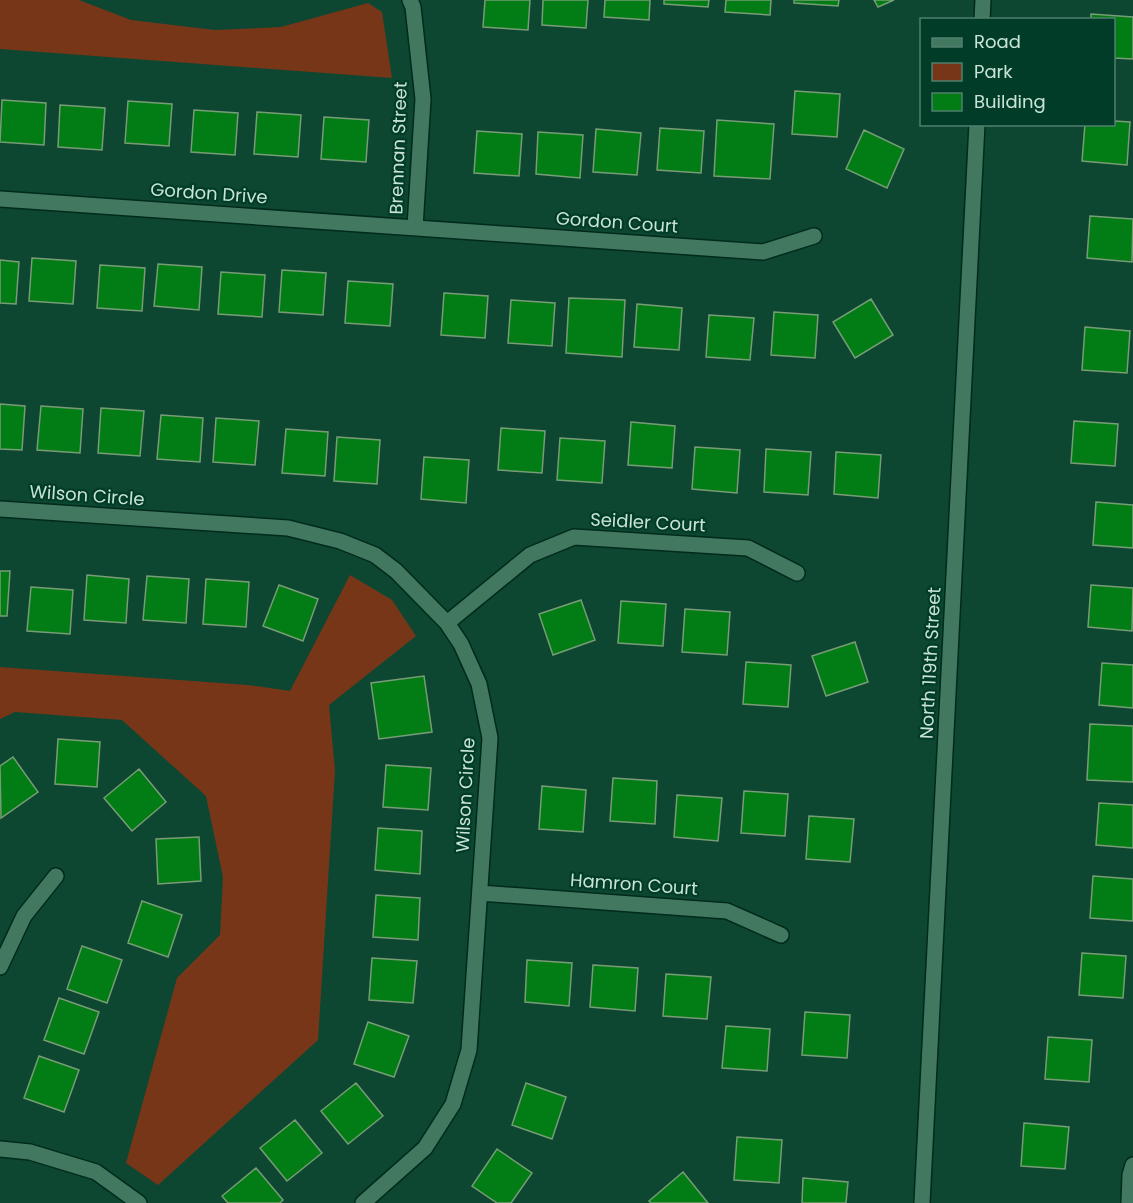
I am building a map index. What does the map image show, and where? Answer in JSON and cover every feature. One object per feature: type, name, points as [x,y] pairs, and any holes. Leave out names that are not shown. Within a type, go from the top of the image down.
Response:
[{"type":"street","name":"Brennan Street","points":[[410,0],[423,99],[416,227]]},
{"type":"street","points":[[982,18],[983,0]]},
{"type":"street","name":"North 119th Street","points":[[922,1203],[977,126]]},
{"type":"street","name":"Gordon Drive","points":[[0,199],[416,227]]},
{"type":"street","name":"Gordon Court","points":[[416,227],[763,252],[814,236]]},
{"type":"street","name":"Wilson Circle","points":[[0,509],[288,528],[340,541],[375,555],[396,571],[447,623],[461,644],[479,684],[490,738],[469,1050],[453,1104],[425,1148],[363,1203]]},
{"type":"street","name":"Seidler Court","points":[[447,623],[530,555],[574,537],[748,548],[797,573]]},
{"type":"street","points":[[0,967],[24,916],[56,876]]},
{"type":"street","name":"Hamron Court","points":[[480,893],[727,911],[781,934]]},
{"type":"street","points":[[0,1149],[30,1152],[96,1172],[140,1203]]},
{"type":"street","points":[[1129,1203],[1130,1175],[1133,1165]]},
{"type":"green space","points":[[0,0],[79,0],[131,20],[215,30],[281,27],[368,3],[382,12],[392,78],[0,49]]},
{"type":"green space","points":[[350,575],[392,600],[416,636],[329,705],[335,770],[318,1040],[158,1185],[126,1163],[177,978],[220,935],[223,877],[206,796],[122,720],[15,712],[0,719],[0,667],[248,685],[290,691]]},
{"type":"building","points":[[485,0],[530,0],[528,30],[483,27]]},
{"type":"building","points":[[543,0],[588,0],[586,28],[542,25]]},
{"type":"building","points":[[605,0],[650,0],[649,20],[604,17]]},
{"type":"building","points":[[664,0],[709,0],[708,7],[664,4]]},
{"type":"building","points":[[726,0],[771,0],[770,15],[725,12]]},
{"type":"building","points":[[794,0],[839,0],[838,6],[794,3]]},
{"type":"building","points":[[874,0],[894,0],[878,7]]},
{"type":"building","points":[[1091,14],[1133,17],[1133,59],[1115,58],[1115,18],[1091,18]]},
{"type":"building","points":[[795,91],[840,94],[837,137],[792,134]]},
{"type":"building","points":[[2,100],[46,103],[44,145],[0,142]]},
{"type":"building","points":[[128,101],[172,104],[169,146],[125,143]]},
{"type":"building","points":[[60,105],[105,108],[102,150],[58,147]]},
{"type":"building","points":[[194,110],[238,113],[235,155],[191,152]]},
{"type":"building","points":[[257,112],[301,115],[298,157],[254,154]]},
{"type":"building","points":[[324,117],[369,120],[366,162],[321,159]]},
{"type":"building","points":[[717,120],[774,124],[770,179],[714,176]]},
{"type":"building","points":[[1115,121],[1130,122],[1127,165],[1082,161],[1085,126],[1115,126]]},
{"type":"building","points":[[660,128],[704,131],[701,173],[657,170]]},
{"type":"building","points":[[596,129],[641,133],[637,175],[593,172]]},
{"type":"building","points":[[864,130],[904,149],[887,188],[846,169]]},
{"type":"building","points":[[477,131],[522,134],[519,176],[474,173]]},
{"type":"building","points":[[538,132],[583,135],[580,178],[536,174]]},
{"type":"building","points":[[1090,216],[1133,219],[1132,262],[1087,258]]},
{"type":"building","points":[[32,258],[76,261],[73,304],[29,301]]},
{"type":"building","points":[[0,260],[19,262],[16,304],[0,303]]},
{"type":"building","points":[[158,264],[202,267],[199,310],[154,306]]},
{"type":"building","points":[[100,265],[145,268],[142,311],[97,308]]},
{"type":"building","points":[[282,270],[326,273],[323,315],[279,312]]},
{"type":"building","points":[[221,272],[265,275],[262,317],[218,314]]},
{"type":"building","points":[[348,281],[393,284],[390,326],[345,323]]},
{"type":"building","points":[[444,293],[488,296],[485,338],[441,335]]},
{"type":"building","points":[[569,298],[625,300],[622,357],[566,353]]},
{"type":"building","points":[[871,299],[893,335],[855,358],[833,322]]},
{"type":"building","points":[[511,300],[555,303],[552,346],[508,343]]},
{"type":"building","points":[[637,304],[682,308],[679,350],[634,347]]},
{"type":"building","points":[[774,312],[818,315],[815,358],[771,355]]},
{"type":"building","points":[[709,315],[754,318],[750,360],[706,357]]},
{"type":"building","points":[[1085,327],[1130,331],[1127,373],[1082,370]]},
{"type":"building","points":[[0,404],[25,406],[22,450],[0,449]]},
{"type":"building","points":[[41,406],[83,409],[80,453],[37,450]]},
{"type":"building","points":[[101,408],[144,411],[140,456],[98,453]]},
{"type":"building","points":[[161,415],[203,418],[200,462],[157,459]]},
{"type":"building","points":[[216,418],[259,421],[255,465],[213,462]]},
{"type":"building","points":[[1074,421],[1118,424],[1115,466],[1071,463]]},
{"type":"building","points":[[631,422],[675,426],[672,468],[628,465]]},
{"type":"building","points":[[501,428],[545,431],[542,473],[498,470]]},
{"type":"building","points":[[286,429],[328,432],[325,476],[282,473]]},
{"type":"building","points":[[337,437],[380,440],[377,484],[334,481]]},
{"type":"building","points":[[560,438],[605,441],[602,483],[557,480]]},
{"type":"building","points":[[695,447],[740,450],[737,493],[692,489]]},
{"type":"building","points":[[766,449],[811,452],[808,495],[764,492]]},
{"type":"building","points":[[836,452],[881,455],[878,498],[834,494]]},
{"type":"building","points":[[424,457],[469,460],[466,503],[421,499]]},
{"type":"building","points":[[1096,502],[1133,505],[1133,548],[1093,545]]},
{"type":"building","points":[[0,571],[10,571],[7,616],[0,616]]},
{"type":"building","points":[[87,575],[129,579],[126,623],[84,620]]},
{"type":"building","points":[[147,576],[189,579],[186,623],[143,620]]},
{"type":"building","points":[[206,579],[249,582],[246,627],[203,624]]},
{"type":"building","points":[[279,585],[318,599],[303,641],[263,626]]},
{"type":"building","points":[[1091,585],[1133,588],[1132,631],[1088,627]]},
{"type":"building","points":[[31,587],[73,590],[70,634],[27,631]]},
{"type":"building","points":[[581,600],[595,640],[553,655],[539,614]]},
{"type":"building","points":[[621,601],[666,604],[663,646],[618,643]]},
{"type":"building","points":[[685,609],[730,612],[727,655],[682,652]]},
{"type":"building","points":[[855,642],[868,682],[826,696],[812,656]]},
{"type":"building","points":[[746,662],[791,665],[788,707],[743,704]]},
{"type":"building","points":[[1102,663],[1133,665],[1133,708],[1099,705]]},
{"type":"building","points":[[424,676],[432,732],[379,739],[371,683]]},
{"type":"building","points":[[1090,724],[1133,726],[1133,782],[1087,780]]},
{"type":"building","points":[[58,739],[100,742],[97,787],[55,784]]},
{"type":"building","points":[[13,757],[38,792],[1,818],[0,766]]},
{"type":"building","points":[[386,765],[431,768],[428,810],[383,807]]},
{"type":"building","points":[[139,769],[166,802],[132,831],[104,798]]},
{"type":"building","points":[[613,778],[657,781],[655,824],[610,821]]},
{"type":"building","points":[[542,786],[586,790],[583,832],[539,829]]},
{"type":"building","points":[[744,791],[788,794],[785,836],[741,833]]},
{"type":"building","points":[[677,795],[722,798],[718,841],[674,837]]},
{"type":"building","points":[[1099,803],[1133,805],[1133,848],[1096,845]]},
{"type":"building","points":[[809,816],[854,819],[850,862],[806,859]]},
{"type":"building","points":[[378,828],[422,831],[420,874],[375,870]]},
{"type":"building","points":[[199,837],[201,881],[158,884],[156,839]]},
{"type":"building","points":[[1093,876],[1133,879],[1133,921],[1090,918]]},
{"type":"building","points":[[376,895],[420,898],[418,940],[373,937]]},
{"type":"building","points":[[142,901],[182,915],[168,957],[128,943]]},
{"type":"building","points":[[82,946],[122,960],[107,1003],[67,989]]},
{"type":"building","points":[[1082,953],[1126,956],[1123,998],[1079,995]]},
{"type":"building","points":[[372,958],[417,961],[413,1003],[369,1000]]},
{"type":"building","points":[[527,960],[572,963],[569,1006],[525,1002]]},
{"type":"building","points":[[593,965],[638,968],[635,1011],[590,1007]]},
{"type":"building","points":[[666,974],[711,977],[707,1019],[663,1016]]},
{"type":"building","points":[[59,998],[99,1012],[84,1054],[44,1040]]},
{"type":"building","points":[[805,1012],[850,1015],[847,1058],[802,1055]]},
{"type":"building","points":[[368,1022],[409,1036],[394,1077],[354,1064]]},
{"type":"building","points":[[726,1026],[770,1029],[767,1071],[722,1068]]},
{"type":"building","points":[[1048,1037],[1092,1040],[1089,1082],[1045,1079]]},
{"type":"building","points":[[39,1056],[79,1070],[64,1112],[24,1098]]},
{"type":"building","points":[[356,1083],[383,1116],[348,1144],[321,1111]]},
{"type":"building","points":[[526,1083],[566,1097],[552,1139],[512,1125]]},
{"type":"building","points":[[295,1120],[322,1153],[287,1181],[260,1148]]},
{"type":"building","points":[[1024,1123],[1069,1127],[1065,1169],[1021,1166]]},
{"type":"building","points":[[737,1137],[782,1140],[779,1183],[734,1180]]},
{"type":"building","points":[[497,1149],[532,1173],[511,1203],[497,1203],[472,1186]]},
{"type":"building","points":[[256,1168],[283,1200],[280,1203],[228,1203],[222,1196]]},
{"type":"building","points":[[683,1172],[708,1203],[651,1203],[649,1201]]},
{"type":"building","points":[[803,1178],[848,1182],[846,1203],[802,1203]]}]
